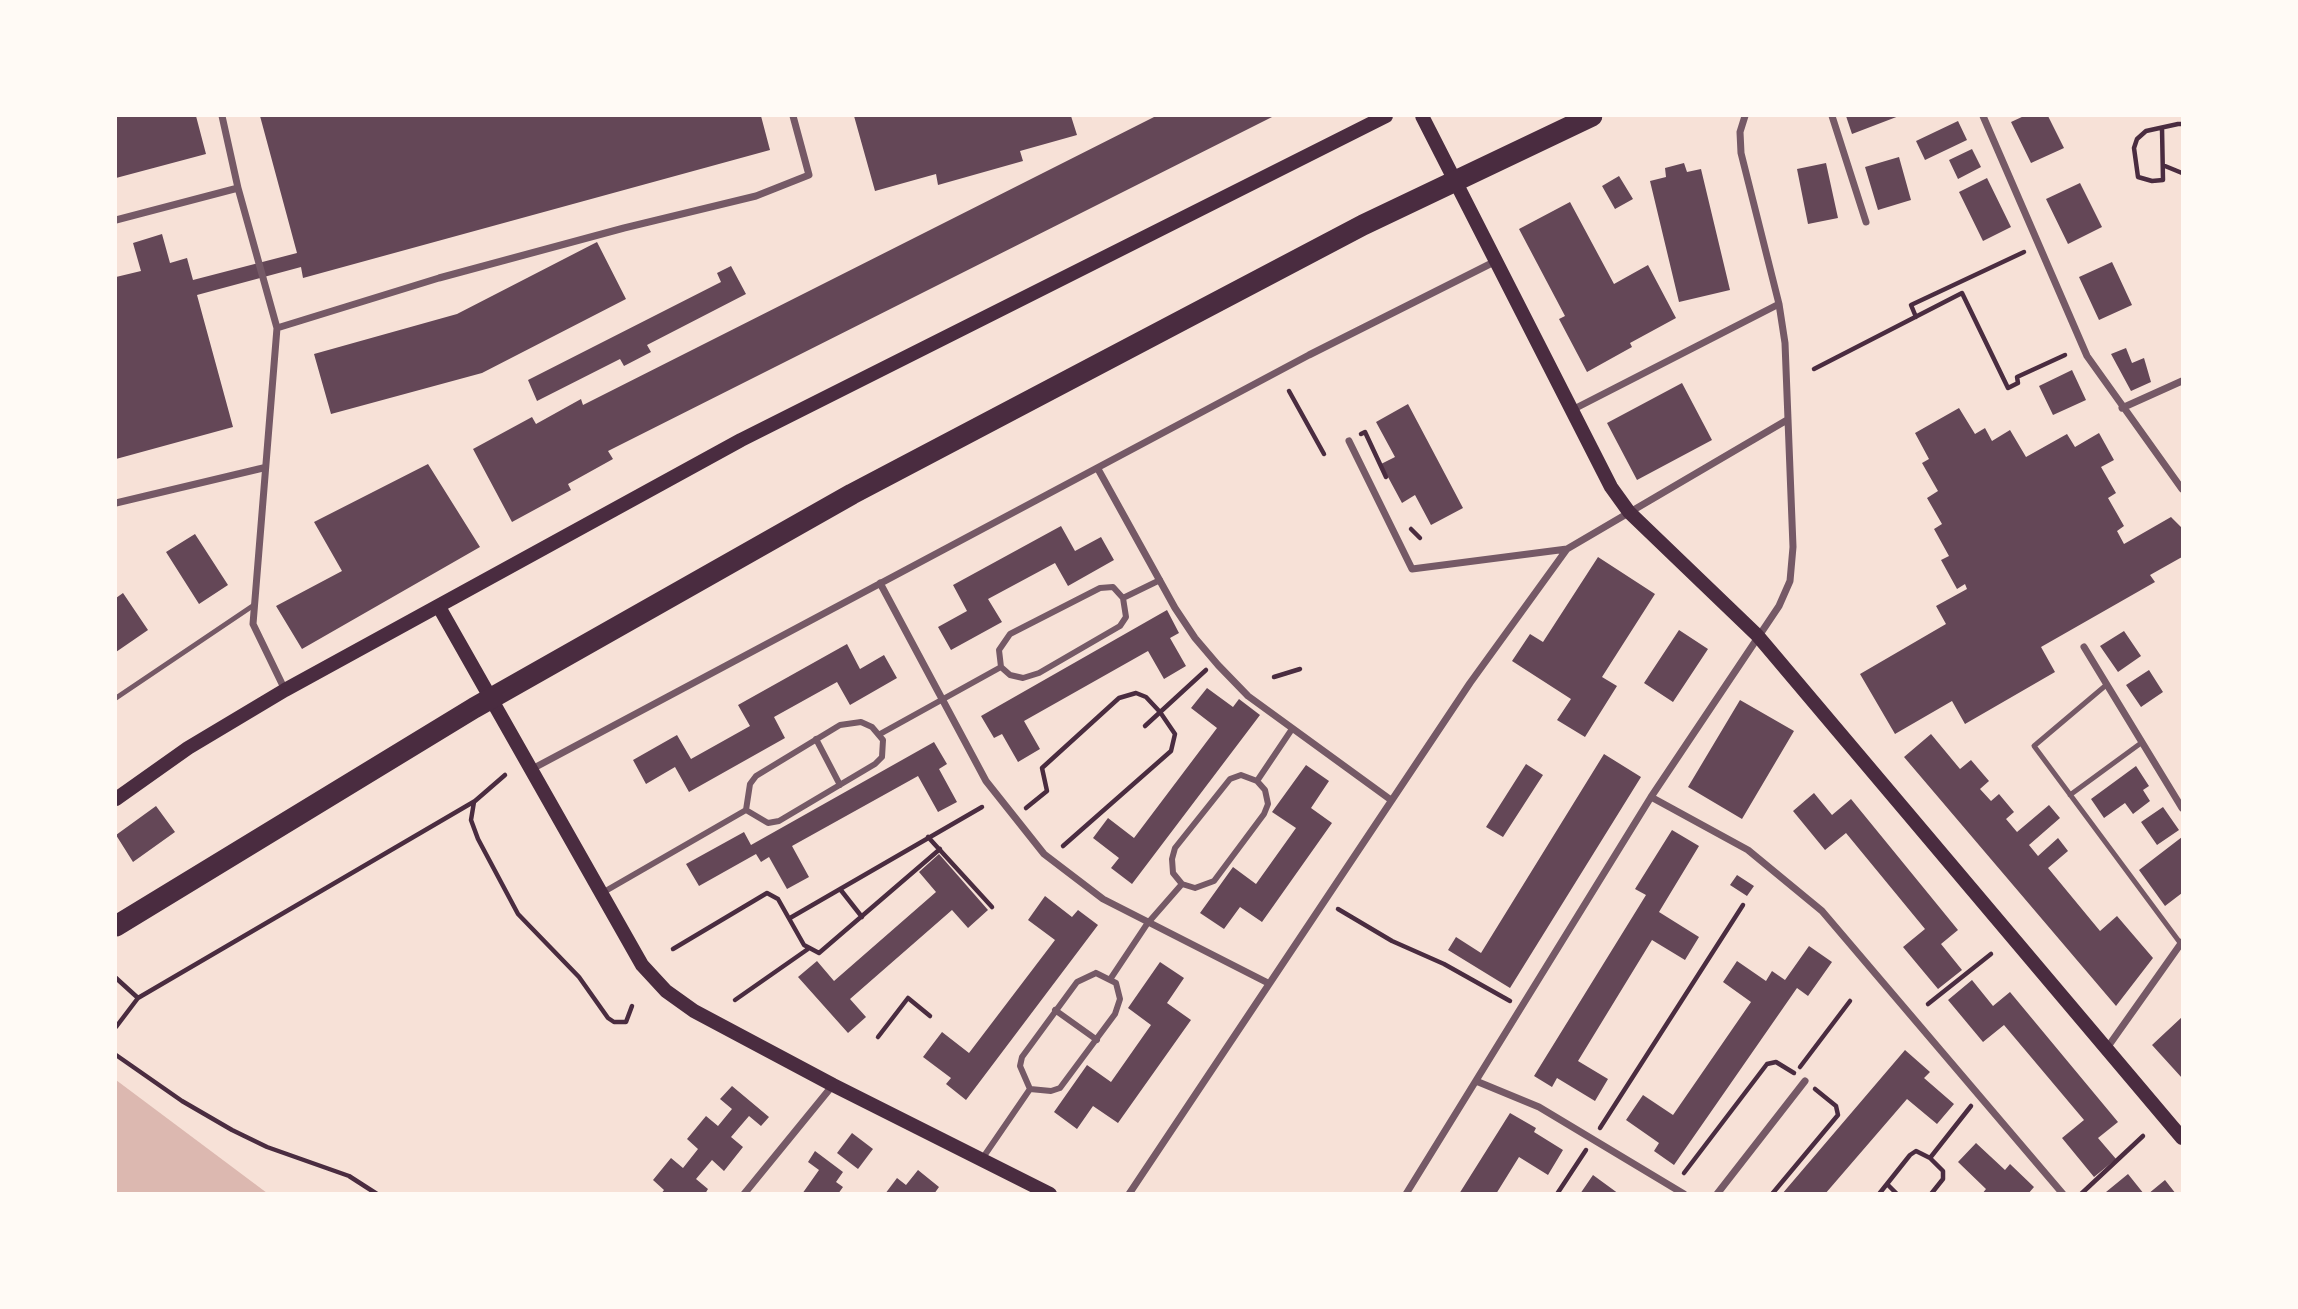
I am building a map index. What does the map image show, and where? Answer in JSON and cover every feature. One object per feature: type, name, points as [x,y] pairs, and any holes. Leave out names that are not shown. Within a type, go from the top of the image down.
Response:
[{"type":"highway","points":[[116,926],[474,707],[794,524],[1232,290],[1592,116]]},
{"type":"main road","points":[[116,799],[188,748],[285,690],[741,440],[1386,116]]},
{"type":"main road","points":[[1422,116],[1494,262],[1611,487],[1629,512],[1757,635],[2182,1138]]},
{"type":"main road","points":[[439,607],[642,965],[666,991],[695,1011],[833,1085],[1050,1194]]},
{"type":"street","points":[[222,116],[238,188],[277,328],[263,467],[253,624],[285,690]]},
{"type":"street","points":[[277,328],[452,275],[624,228],[756,196],[809,175],[793,116]]},
{"type":"street","points":[[1406,1194],[1651,797],[1757,635],[1779,606],[1790,581],[1793,547],[1785,342],[1779,303],[1746,176],[1740,132],[1745,116]]},
{"type":"street","points":[[1832,116],[1866,222]]},
{"type":"street","points":[[1983,116],[2075,333],[2122,408],[2182,489]]},
{"type":"street","points":[[116,220],[238,188]]},
{"type":"street","points":[[533,769],[1309,355],[1494,262]]},
{"type":"street","points":[[1572,410],[1779,303]]},
{"type":"street","points":[[2122,408],[2182,381]]},
{"type":"street","points":[[1129,1194],[1470,683],[1567,549],[1787,420]]},
{"type":"street","points":[[1349,440],[1412,569],[1567,549]]},
{"type":"street","points":[[116,503],[263,467]]},
{"type":"street","points":[[1098,469],[1195,638],[1215,661],[1248,696],[1391,800]]},
{"type":"street","points":[[1123,598],[1160,580]]},
{"type":"street","points":[[880,583],[986,781],[1044,854],[1093,892],[1147,924],[1268,983]]},
{"type":"street","points":[[1100,587],[1113,587],[1123,598],[1126,617],[1120,626],[1039,673],[1023,678],[1010,675],[1001,667],[999,650],[1010,634],[1100,587]]},
{"type":"street","points":[[2084,647],[2105,686],[2182,808]]},
{"type":"street","points":[[880,734],[1001,667]]},
{"type":"street","points":[[851,722],[861,722],[880,734],[883,740],[882,757],[779,821],[768,823],[746,810],[750,784],[756,776],[816,739],[851,722]]},
{"type":"street","points":[[1257,781],[1292,729]]},
{"type":"street","points":[[816,739],[840,785]]},
{"type":"street","points":[[1241,775],[1257,781],[1265,790],[1268,804],[1264,814],[1214,881],[1195,888],[1182,884],[1173,873],[1172,859],[1175,848],[1230,779],[1241,775]]},
{"type":"street","points":[[1651,797],[1748,850],[1822,911],[2063,1194]]},
{"type":"street","points":[[601,893],[746,810]]},
{"type":"street","points":[[1111,978],[1147,924],[1182,884]]},
{"type":"street","points":[[2107,1048],[2182,943]]},
{"type":"street","points":[[1096,973],[1111,978],[1119,992],[1119,1006],[1097,1040],[1060,1088],[1051,1091],[1030,1089],[1020,1066],[1022,1057],[1055,1010],[1077,982],[1087,975],[1096,973]]},
{"type":"street","points":[[1055,1010],[1097,1040]]},
{"type":"street","points":[[1717,1194],[1805,1081]]},
{"type":"street","points":[[1476,1082],[1539,1107],[1684,1194]]},
{"type":"street","points":[[744,1194],[833,1085]]},
{"type":"street","points":[[982,1159],[1030,1089]]},
{"type":"lane","points":[[116,698],[254,605]]},
{"type":"lane","points":[[2105,686],[2034,746],[2182,943]]},
{"type":"lane","points":[[2070,795],[2141,743]]},
{"type":"path","points":[[2162,128],[2163,180],[2152,181],[2138,177],[2134,148],[2137,139],[2146,131],[2182,124]]},
{"type":"path","points":[[2164,166],[2182,173]]},
{"type":"path","points":[[1916,317],[1911,305],[2024,252]]},
{"type":"path","points":[[1814,369],[1962,293],[2008,388],[2018,383],[2017,377],[2065,355]]},
{"type":"path","points":[[1289,391],[1325,454]]},
{"type":"path","points":[[1145,726],[1215,661]]},
{"type":"path","points":[[1274,677],[1300,669]]},
{"type":"path","points":[[1026,808],[1047,790],[1042,768],[1119,698],[1136,693],[1146,697],[1175,734],[1171,751],[1063,846]]},
{"type":"path","points":[[116,1027],[138,998],[475,801],[505,775]]},
{"type":"path","points":[[475,801],[471,820],[478,846],[518,914],[579,977],[608,1018],[614,1022],[626,1022],[632,1006]]},
{"type":"path","points":[[790,918],[982,807]]},
{"type":"path","points":[[928,836],[992,907]]},
{"type":"path","points":[[673,948],[767,893],[778,898],[808,949],[819,953],[940,849]]},
{"type":"path","points":[[840,889],[862,916]]},
{"type":"path","points":[[1557,1194],[1743,905]]},
{"type":"path","points":[[1338,909],[1392,941],[1444,964],[1521,1007]]},
{"type":"path","points":[[735,1000],[808,949]]},
{"type":"path","points":[[1927,1004],[1990,954]]},
{"type":"path","points":[[116,978],[138,998]]},
{"type":"path","points":[[878,1038],[908,998],[930,1016]]},
{"type":"path","points":[[1795,1073],[1850,1001]]},
{"type":"path","points":[[116,1055],[182,1101],[232,1130],[267,1147],[349,1176],[377,1194]]},
{"type":"path","points":[[1930,1158],[1980,1096]]},
{"type":"path","points":[[2081,1194],[2143,1136]]},
{"type":"path","points":[[1879,1194],[1913,1152],[1919,1152],[1930,1158],[1944,1175],[1931,1194]]},
{"type":"path","points":[[1887,1184],[1897,1194]]},
{"type":"shaded area","points":[[116,1080],[267,1193],[116,1193]]},
{"type":"building","points":[[116,116],[196,116],[206,154],[116,178]]},
{"type":"building","points":[[260,116],[761,116],[770,150],[303,278],[301,267],[197,295],[233,427],[116,459],[116,277],[141,271],[133,243],[162,234],[170,263],[187,258],[193,280],[297,253]]},
{"type":"building","points":[[854,116],[1071,116],[1077,135],[1020,151],[1023,161],[938,185],[936,174],[875,191]]},
{"type":"building","points":[[1156,116],[1274,116],[608,451],[613,459],[568,484],[571,490],[512,522],[473,449],[532,417],[536,424],[581,399],[583,405]]},
{"type":"building","points":[[1846,116],[1899,116],[1852,134]]},
{"type":"building","points":[[2024,116],[2048,116],[2064,148],[2031,163],[2011,122]]},
{"type":"building","points":[[1958,121],[1967,140],[1925,160],[1916,141]]},
{"type":"building","points":[[1972,149],[1981,167],[1958,179],[1949,160]]},
{"type":"building","points":[[1899,157],[1911,200],[1878,210],[1865,167]]},
{"type":"building","points":[[1684,163],[1687,172],[1701,169],[1730,290],[1679,302],[1650,181],[1666,177],[1665,168]]},
{"type":"building","points":[[1826,163],[1838,218],[1808,224],[1797,169]]},
{"type":"building","points":[[1619,176],[1633,199],[1615,209],[1602,186]]},
{"type":"building","points":[[1987,178],[2011,227],[1983,241],[1959,192]]},
{"type":"building","points":[[2080,183],[2102,227],[2068,244],[2046,199]]},
{"type":"building","points":[[1570,202],[1614,284],[1648,265],[1676,318],[1630,343],[1632,347],[1587,372],[1559,319],[1565,316],[1519,229]]},
{"type":"building","points":[[597,242],[626,299],[482,373],[331,414],[314,354],[457,314]]},
{"type":"building","points":[[2112,262],[2132,305],[2099,320],[2079,277]]},
{"type":"building","points":[[731,266],[746,294],[647,345],[651,352],[624,366],[620,359],[537,401],[528,380],[721,282],[717,273]]},
{"type":"building","points":[[2126,348],[2132,363],[2144,358],[2151,382],[2131,391],[2111,354]]},
{"type":"building","points":[[2072,370],[2086,400],[2053,415],[2039,386]]},
{"type":"building","points":[[1682,383],[1712,440],[1637,480],[1607,423]]},
{"type":"building","points":[[1408,404],[1463,508],[1431,525],[1415,495],[1402,503],[1381,464],[1395,457],[1376,422]]},
{"type":"building","points":[[1959,408],[1975,434],[1985,428],[1992,441],[2010,430],[2026,457],[2067,434],[2075,447],[2099,433],[2114,460],[2101,467],[2116,493],[2108,498],[2124,526],[2117,531],[2124,544],[2171,517],[2182,528],[2182,557],[2150,575],[2155,582],[2041,647],[2055,672],[1965,724],[1952,701],[1895,734],[1860,674],[1946,624],[1936,606],[1967,589],[1965,584],[1957,589],[1941,560],[1949,556],[1934,529],[1942,524],[1927,498],[1938,491],[1922,463],[1929,459],[1915,433]]},
{"type":"building","points":[[428,464],[480,547],[302,649],[276,606],[342,571],[314,522]]},
{"type":"building","points":[[1061,526],[1075,551],[1101,537],[1114,560],[1068,586],[1055,563],[988,599],[1002,622],[951,650],[938,627],[967,611],[953,585]]},
{"type":"building","points":[[195,534],[228,585],[199,604],[166,552]]},
{"type":"building","points":[[1598,557],[1655,594],[1602,677],[1617,686],[1585,737],[1557,720],[1571,699],[1512,661],[1530,634],[1543,642]]},
{"type":"building","points":[[123,593],[148,630],[116,652],[116,598]]},
{"type":"building","points":[[1167,610],[1179,633],[1170,638],[1186,666],[1164,679],[1148,651],[1024,721],[1040,749],[1018,762],[1002,734],[994,738],[981,716]]},
{"type":"building","points":[[1679,630],[1708,649],[1673,702],[1644,683]]},
{"type":"building","points":[[2124,631],[2141,656],[2118,672],[2100,646]]},
{"type":"building","points":[[847,644],[860,669],[884,655],[897,678],[850,705],[837,682],[774,717],[785,738],[689,792],[675,767],[646,784],[633,760],[677,735],[691,759],[750,726],[738,705]]},
{"type":"building","points":[[2149,670],[2163,692],[2141,707],[2126,685]]},
{"type":"building","points":[[1207,688],[1233,707],[1239,699],[1260,715],[1132,884],[1111,868],[1119,858],[1093,838],[1108,818],[1134,838],[1217,728],[1191,708]]},
{"type":"building","points":[[1740,700],[1794,731],[1742,819],[1688,787]]},
{"type":"building","points":[[1931,734],[1960,769],[1971,760],[1989,781],[1980,789],[1991,801],[1999,794],[2014,812],[2006,819],[2017,832],[2049,805],[2060,818],[2029,845],[2038,856],[2058,838],[2068,851],[2048,868],[2100,931],[2117,916],[2153,958],[2116,1006],[1904,757]]},
{"type":"building","points":[[934,742],[947,764],[939,769],[957,802],[938,812],[918,776],[792,846],[809,877],[787,889],[769,857],[761,862],[756,854],[699,886],[686,864],[744,832],[751,845]]},
{"type":"building","points":[[1604,754],[1641,777],[1510,988],[1448,950],[1456,937],[1481,953]]},
{"type":"building","points":[[1526,764],[1543,775],[1503,837],[1486,827]]},
{"type":"building","points":[[1306,765],[1329,781],[1311,808],[1332,823],[1262,922],[1240,907],[1224,929],[1200,913],[1233,867],[1256,884],[1296,828],[1272,812]]},
{"type":"building","points":[[2136,766],[2149,786],[2143,790],[2150,801],[2133,814],[2125,803],[2104,818],[2091,799]]},
{"type":"building","points":[[1814,793],[1832,815],[1851,799],[1958,930],[1941,944],[1962,970],[1938,989],[1903,947],[1925,929],[1846,833],[1825,850],[1793,811]]},
{"type":"building","points":[[156,806],[175,832],[133,862],[116,835]]},
{"type":"building","points":[[2163,807],[2179,830],[2157,845],[2141,822]]},
{"type":"building","points":[[1672,830],[1699,846],[1659,912],[1699,937],[1685,960],[1652,940],[1578,1061],[1608,1079],[1595,1101],[1557,1078],[1552,1087],[1534,1076],[1646,895],[1635,889]]},
{"type":"building","points":[[2182,837],[2182,893],[2165,906],[2139,870]]},
{"type":"building","points":[[939,854],[988,910],[968,928],[952,910],[850,999],[866,1017],[848,1033],[798,977],[817,961],[834,981],[936,892],[919,872]]},
{"type":"building","points":[[1737,875],[1754,886],[1747,896],[1730,885]]},
{"type":"building","points":[[1045,896],[1072,917],[1078,910],[1098,925],[966,1100],[946,1084],[951,1078],[923,1057],[942,1032],[969,1053],[1055,940],[1028,920]]},
{"type":"building","points":[[1809,946],[1832,962],[1808,996],[1797,988],[1674,1165],[1654,1151],[1659,1143],[1626,1120],[1643,1095],[1673,1115],[1751,1002],[1723,982],[1737,961],[1766,981],[1772,971],[1785,980]]},
{"type":"building","points":[[1160,962],[1184,978],[1167,1003],[1191,1020],[1118,1123],[1093,1106],[1077,1129],[1054,1112],[1087,1065],[1111,1082],[1151,1025],[1128,1008]]},
{"type":"building","points":[[1972,980],[1993,1006],[2010,992],[2118,1122],[2098,1138],[2116,1159],[2094,1177],[2062,1138],[2084,1120],[2004,1025],[1983,1042],[1948,1000]]},
{"type":"building","points":[[2182,1017],[2182,1078],[2152,1045]]},
{"type":"building","points":[[1905,1050],[1930,1072],[1924,1078],[1954,1104],[1937,1124],[1907,1099],[1825,1194],[1782,1194]]},
{"type":"building","points":[[732,1086],[769,1117],[761,1126],[749,1116],[731,1137],[743,1147],[724,1171],[712,1160],[696,1179],[708,1189],[705,1194],[661,1194],[664,1190],[653,1180],[671,1158],[683,1168],[698,1149],[687,1139],[706,1116],[718,1126],[732,1109],[720,1099]]},
{"type":"building","points":[[1510,1113],[1536,1128],[1534,1132],[1563,1150],[1548,1175],[1519,1157],[1496,1194],[1459,1194]]},
{"type":"building","points":[[852,1133],[873,1149],[858,1169],[837,1153]]},
{"type":"building","points":[[1976,1143],[2005,1170],[2010,1164],[2034,1187],[2028,1194],[1982,1194],[1986,1189],[1958,1162]]},
{"type":"building","points":[[815,1151],[843,1172],[836,1182],[843,1187],[838,1194],[802,1194],[819,1170],[808,1162]]},
{"type":"building","points":[[918,1170],[939,1187],[934,1194],[885,1194],[897,1178],[906,1185]]},
{"type":"building","points":[[2128,1174],[2144,1194],[2107,1194],[2106,1192]]},
{"type":"building","points":[[1593,1175],[1619,1194],[1580,1194]]},
{"type":"building","points":[[2165,1180],[2176,1194],[2148,1194]]}]
